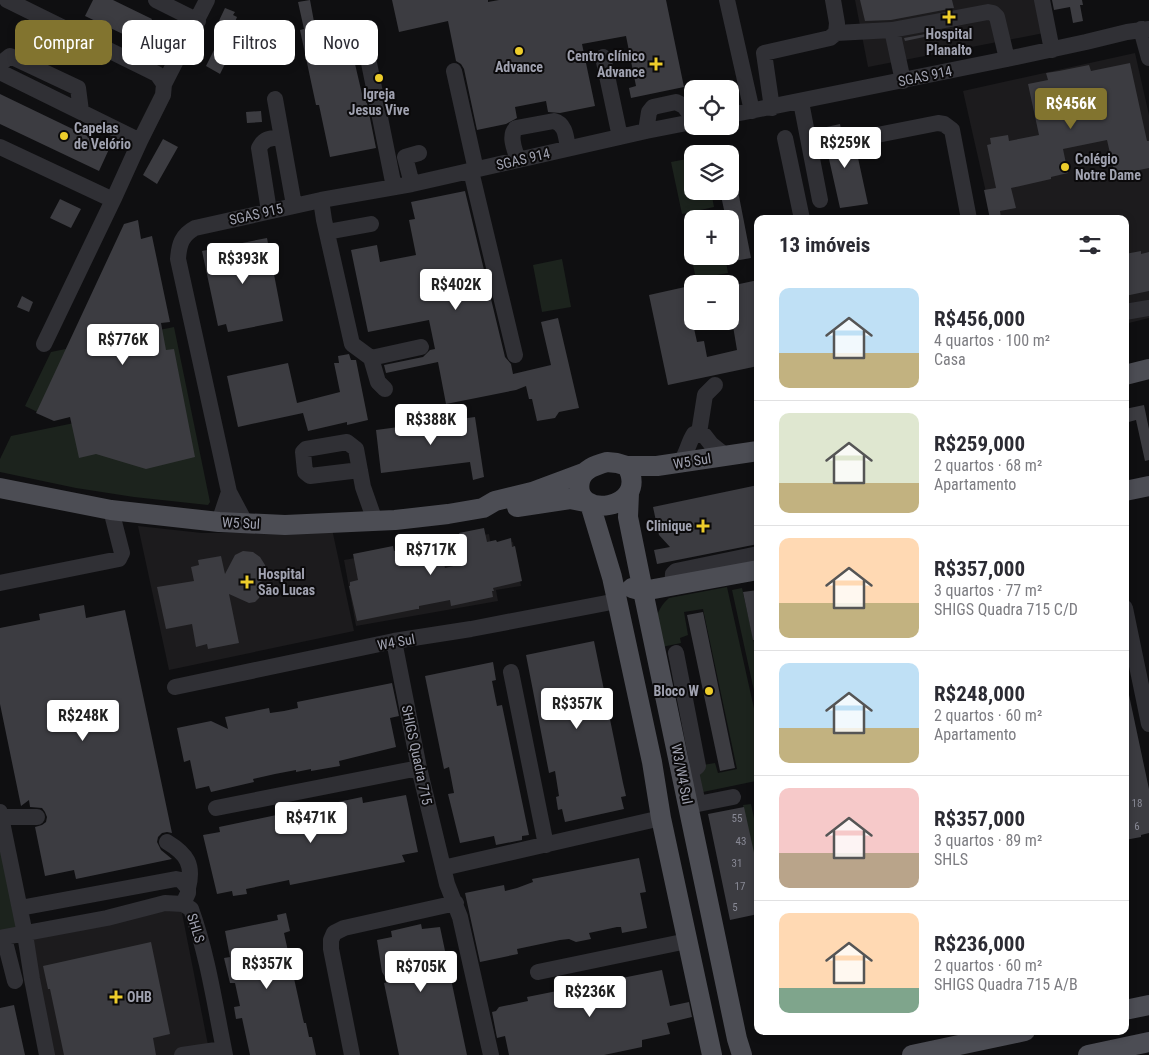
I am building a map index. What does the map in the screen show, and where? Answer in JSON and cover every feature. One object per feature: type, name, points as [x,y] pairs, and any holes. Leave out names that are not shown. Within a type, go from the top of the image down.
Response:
[{"type":"main road","points":[[1129,374],[1149,369]]},
{"type":"main road","name":"W5 Sul","points":[[626,466],[656,466],[754,452]]},
{"type":"main road","points":[[607,462],[626,466],[632,482],[629,493],[624,499],[599,506],[588,503],[580,495],[580,482],[584,473],[597,465],[607,462]]},
{"type":"main road","name":"W5 Sul","points":[[483,508],[495,501],[532,492],[584,473]]},
{"type":"main road","points":[[1129,490],[1149,486]]},
{"type":"main road","name":"W5 Sul","points":[[0,488],[111,510],[219,522],[284,525],[376,521],[448,514],[483,508],[507,508],[570,499],[588,503]]},
{"type":"main road","name":"W3/W4 Sul","points":[[629,493],[628,517],[679,757],[693,805],[742,1055]]},
{"type":"main road","name":"W3/W4 Sul","points":[[588,503],[612,576],[712,1055]]},
{"type":"main road","points":[[612,576],[627,586],[643,591],[754,571]]},
{"type":"main road","points":[[648,614],[654,597],[672,586]]},
{"type":"main road","points":[[652,762],[679,757]]},
{"type":"main road","points":[[698,992],[727,985]]},
{"type":"main road","points":[[1129,1009],[1149,1005]]},
{"type":"main road","points":[[924,1054],[1007,1035]]},
{"type":"main road","points":[[1088,1055],[1149,1042]]},
{"type":"street","points":[[7,0],[152,70],[164,84]]},
{"type":"street","points":[[156,0],[196,20]]},
{"type":"street","points":[[198,20],[207,0]]},
{"type":"street","points":[[727,0],[752,111]]},
{"type":"street","points":[[833,0],[837,24],[836,33]]},
{"type":"street","points":[[1042,0],[1052,50]]},
{"type":"street","points":[[740,58],[830,38],[836,33],[892,30],[988,12],[993,13],[997,17],[1007,59]]},
{"type":"street","points":[[1145,29],[1149,58]]},
{"type":"street","name":"SGAS 914","points":[[739,113],[903,81],[1145,29]]},
{"type":"street","points":[[892,30],[903,81]]},
{"type":"street","points":[[764,53],[772,108]]},
{"type":"street","points":[[0,64],[10,56],[78,88],[80,111]]},
{"type":"street","points":[[603,57],[620,137]]},
{"type":"street","points":[[44,344],[163,95],[164,84],[174,65]]},
{"type":"street","points":[[369,65],[394,187]]},
{"type":"street","points":[[454,71],[515,355]]},
{"type":"street","points":[[0,72],[140,141]]},
{"type":"street","points":[[275,99],[294,205]]},
{"type":"street","points":[[646,131],[649,112],[653,107],[676,102],[684,106]]},
{"type":"street","points":[[801,102],[820,200]]},
{"type":"street","points":[[518,160],[511,137],[512,132],[516,128],[554,121],[559,122],[563,126],[568,148]]},
{"type":"street","points":[[867,137],[938,123],[952,130],[968,215]]},
{"type":"street","name":"SGAS 914","points":[[474,170],[684,124]]},
{"type":"street","points":[[269,211],[259,148],[262,142],[268,139],[281,137]]},
{"type":"street","points":[[784,138],[801,215]]},
{"type":"street","points":[[0,148],[106,197],[111,199],[115,196]]},
{"type":"street","points":[[412,184],[405,157],[419,153]]},
{"type":"street","name":"SGAS 915","points":[[246,524],[229,492],[180,270],[178,249],[181,241],[187,233],[195,228],[294,205],[412,184],[474,170]]},
{"type":"street","points":[[322,200],[327,232],[352,344],[371,358],[378,382],[385,389]]},
{"type":"street","points":[[327,232],[371,224]]},
{"type":"street","points":[[1129,311],[1149,308]]},
{"type":"street","points":[[371,358],[421,346]]},
{"type":"street","points":[[699,434],[705,394],[715,385]]},
{"type":"street","points":[[680,463],[686,455],[694,434],[704,434],[711,444],[726,456]]},
{"type":"street","points":[[360,470],[363,486],[376,521]]},
{"type":"street","points":[[219,522],[229,492]]},
{"type":"street","points":[[0,583],[119,559],[122,552],[111,510]]},
{"type":"street","points":[[672,586],[673,574],[676,571],[754,555]]},
{"type":"street","name":"W4 Sul","points":[[175,686],[394,641],[471,629],[617,600]]},
{"type":"street","points":[[1129,622],[1144,673],[1149,724]]},
{"type":"street","name":"SHIGS Quadra 715","points":[[394,641],[419,768],[447,884],[456,903],[491,1055]]},
{"type":"street","points":[[676,652],[698,766],[691,772],[693,805],[733,798]]},
{"type":"street","points":[[511,672],[546,845]]},
{"type":"street","points":[[216,808],[419,768]]},
{"type":"street","points":[[37,817],[0,815],[20,908],[47,1055]]},
{"type":"street","points":[[443,868],[661,818]]},
{"type":"street","points":[[167,842],[180,851],[189,863],[191,873],[188,893],[183,904]]},
{"type":"street","points":[[20,908],[176,879],[181,880],[188,888]]},
{"type":"street","name":"SHLS","points":[[2,938],[107,918],[165,903],[183,904],[191,909],[195,921],[213,992],[224,1052]]},
{"type":"street","points":[[352,1055],[332,960],[331,940],[334,933],[344,928],[456,903]]},
{"type":"street","points":[[2,938],[7,983],[32,979]]},
{"type":"street","points":[[538,972],[687,941]]},
{"type":"street","points":[[182,1055],[224,1052]]},
{"type":"shaded area","name":"Hospital Planalto","points":[[855,0],[1037,0],[1044,33],[868,67]]},
{"type":"shaded area","name":"Colégio Notre Dame","points":[[1135,53],[1149,115],[1149,318],[1129,323],[1129,215],[991,215],[963,91]]},
{"type":"shaded area","points":[[684,160],[684,200],[713,200],[714,207],[700,210],[684,210],[684,214],[682,214],[671,162]]},
{"type":"shaded area","points":[[562,259],[571,307],[542,312],[533,265]]},
{"type":"shaded area","points":[[693,265],[727,265],[728,273],[695,275]]},
{"type":"shaded area","points":[[174,327],[210,502],[208,505],[134,497],[76,488],[0,472],[0,459],[11,436],[79,422],[79,415],[54,420],[25,406],[51,352]]},
{"type":"shaded area","name":"Hospital São Lucas","points":[[138,526],[202,533],[332,529],[354,631],[169,670]]},
{"type":"shaded area","points":[[489,534],[491,546],[513,542],[521,586],[496,590],[498,601],[356,626],[344,560]]},
{"type":"shaded area","points":[[727,587],[754,708],[754,781],[698,793],[691,767],[715,763],[718,773],[737,769],[703,609],[684,612],[688,635],[680,638],[681,643],[657,648],[657,615],[669,598]]},
{"type":"shaded area","points":[[742,588],[754,642],[754,691],[732,590]]},
{"type":"shaded area","points":[[751,804],[754,818],[754,860],[743,805]]},
{"type":"shaded area","points":[[0,817],[25,934],[0,938]]},
{"type":"shaded area","name":"OHB","points":[[181,908],[210,1055],[45,1055],[21,939]]},
{"type":"building","points":[[93,0],[113,0],[152,19],[122,20],[122,34],[112,29],[112,20],[93,20],[85,16]]},
{"type":"building","points":[[310,0],[314,20],[305,20],[305,53],[300,30],[304,29],[298,2]]},
{"type":"building","name":"Advance","points":[[392,0],[488,0],[488,2],[499,0],[666,0],[684,87],[631,98],[629,88],[636,86],[626,36],[582,44],[595,106],[560,113],[548,112],[546,101],[515,107],[517,118],[506,124],[477,130],[464,69],[456,61],[448,21],[399,32]]},
{"type":"building","points":[[860,0],[952,0],[954,8],[891,20],[865,21]]},
{"type":"building","points":[[1052,0],[1082,0],[1083,5],[1080,5],[1083,21],[1073,23],[1070,7],[1054,10]]},
{"type":"building","points":[[225,8],[235,12],[233,15],[237,17],[236,20],[219,20]]},
{"type":"building","points":[[958,28],[958,30],[905,41],[904,38]]},
{"type":"building","points":[[214,50],[214,65],[224,65],[220,74],[206,66]]},
{"type":"building","points":[[1130,63],[1147,141],[1149,141],[1149,168],[1115,175],[1107,140],[1063,149],[1068,173],[1011,188],[1016,208],[1000,211],[1001,215],[989,215],[984,190],[996,188],[987,145],[991,144],[990,138],[1008,135],[1009,141],[1039,135],[1028,84],[1048,80],[1046,73],[1089,65],[1091,71]]},
{"type":"building","points":[[307,65],[355,65],[362,94],[365,93],[376,148],[330,157],[319,105],[316,105]]},
{"type":"building","name":"Capelas de Velório","points":[[0,94],[110,147],[99,171],[0,124]]},
{"type":"building","points":[[261,111],[262,122],[247,123],[246,112]]},
{"type":"building","points":[[840,124],[844,142],[848,141],[849,145],[855,144],[868,204],[840,208],[822,128]]},
{"type":"building","points":[[163,139],[178,147],[157,184],[143,175]]},
{"type":"building","points":[[465,191],[505,357],[511,364],[513,374],[551,365],[541,322],[558,318],[579,408],[559,412],[555,418],[537,421],[532,399],[529,399],[526,386],[516,390],[446,404],[438,362],[386,373],[384,365],[423,357],[430,350],[435,349],[429,320],[368,332],[351,250],[377,245],[380,262],[416,255],[409,220],[415,219],[411,202]]},
{"type":"building","points":[[739,196],[751,258],[739,260],[739,210],[724,210],[722,200],[739,200]]},
{"type":"building","points":[[60,199],[81,209],[71,228],[50,218]]},
{"type":"building","points":[[138,220],[141,239],[152,236],[170,322],[161,323],[166,350],[174,349],[195,457],[146,469],[96,454],[79,458],[70,417],[54,421],[36,413],[124,224]]},
{"type":"building","points":[[267,238],[283,321],[228,332],[226,324],[218,326],[202,251]]},
{"type":"building","points":[[1149,252],[1149,291],[1129,295],[1129,253]]},
{"type":"building","points":[[754,281],[754,367],[668,385],[649,295],[684,287],[684,330],[694,330],[697,342],[704,341],[707,357],[737,350],[734,330],[739,330],[739,284]]},
{"type":"building","points":[[22,296],[33,302],[29,312],[17,307]]},
{"type":"building","points":[[349,354],[351,360],[356,360],[368,420],[347,425],[347,422],[308,431],[303,413],[238,427],[227,376],[288,363],[297,403],[340,392],[334,363],[339,363],[338,356]]},
{"type":"building","points":[[1144,405],[1149,429],[1149,460],[1145,461],[1136,420],[1129,422],[1129,408]]},
{"type":"building","points":[[475,417],[484,477],[473,480],[470,462],[381,473],[376,430]]},
{"type":"building","points":[[754,486],[754,545],[657,564],[654,550],[670,547],[659,535],[653,507]]},
{"type":"building","points":[[484,528],[487,542],[496,540],[497,542],[511,538],[512,547],[515,546],[522,581],[493,588],[493,597],[451,606],[450,600],[419,606],[419,609],[357,621],[349,586],[350,582],[358,580],[353,554],[393,546],[394,551],[439,542],[445,568],[462,564],[460,554],[464,553],[459,533]]},
{"type":"building","points":[[243,551],[253,552],[260,557],[265,565],[268,579],[260,582],[262,590],[255,602],[249,603],[229,594],[239,643],[208,649],[207,644],[196,647],[192,624],[166,629],[157,587],[194,581],[191,567],[199,565],[198,560],[221,556],[225,574],[235,555]]},
{"type":"building","points":[[754,591],[754,640],[753,640],[743,592]]},
{"type":"building","points":[[84,605],[86,618],[125,610],[172,833],[162,833],[158,837],[157,842],[161,850],[172,859],[76,879],[74,870],[45,876],[35,827],[46,822],[47,817],[42,808],[30,807],[29,800],[21,806],[0,704],[0,628],[40,620],[39,614]]},
{"type":"building","name":"Bloco W","points":[[703,612],[735,768],[720,771],[687,615]]},
{"type":"building","points":[[594,641],[626,796],[621,797],[624,809],[565,822],[562,809],[558,810],[556,797],[559,796],[555,771],[549,773],[526,655]]},
{"type":"building","points":[[493,662],[496,680],[492,681],[497,706],[502,705],[529,835],[522,836],[522,840],[496,845],[494,836],[460,843],[448,794],[454,793],[449,767],[444,769],[425,676]]},
{"type":"building","points":[[392,683],[399,716],[390,718],[396,747],[339,761],[340,766],[275,774],[253,779],[254,782],[211,792],[209,786],[196,789],[190,760],[184,762],[177,728],[211,721],[228,729],[225,717],[269,708],[270,713],[284,711],[298,708],[297,702]]},
{"type":"building","points":[[1129,695],[1149,789],[1149,833],[1141,835],[1141,837],[1129,839]]},
{"type":"building","points":[[406,795],[418,852],[402,855],[405,862],[290,885],[289,880],[246,889],[247,894],[233,896],[232,891],[217,894],[203,835],[220,832],[219,827],[362,797],[363,803]]},
{"type":"building","points":[[744,807],[754,853],[754,915],[730,920],[708,814]]},
{"type":"building","points":[[639,858],[646,892],[640,893],[647,928],[622,933],[621,927],[617,927],[589,933],[591,939],[576,942],[569,939],[560,940],[517,949],[518,954],[480,962],[465,893],[504,885],[505,891],[533,882],[532,879]]},
{"type":"building","points":[[286,913],[290,931],[284,933],[304,1023],[306,1023],[309,1037],[312,1037],[316,1055],[250,1055],[242,1018],[236,1019],[234,1007],[240,1006],[235,983],[230,983],[224,958],[230,957],[225,931],[278,920],[277,915]]},
{"type":"building","points":[[421,924],[422,929],[440,927],[467,1055],[399,1055],[384,983],[388,982],[382,972],[377,940],[392,937],[391,931]]},
{"type":"building","points":[[151,942],[170,1034],[153,1038],[156,1055],[64,1055],[50,989],[48,989],[43,966]]},
{"type":"building","points":[[662,970],[670,1006],[689,1002],[692,1017],[667,1023],[670,1034],[642,1040],[642,1047],[604,1055],[509,1055],[505,1036],[497,1038],[492,1012],[496,1011],[499,1007],[528,1001],[527,997]]},
{"type":"building","points":[[14,1005],[25,1055],[0,1055],[0,1008]]},
{"type":"place","name":"Hospital Planalto","points":[[949,17]]},
{"type":"place","name":"Advance","points":[[519,51]]},
{"type":"place","name":"Centro clínico Advance","points":[[656,64]]},
{"type":"place","name":"Igreja Jesus Vive","points":[[379,78]]},
{"type":"place","name":"Capelas de Velório","points":[[64,136]]},
{"type":"place","name":"Colégio Notre Dame","points":[[1065,167]]},
{"type":"place","name":"Clinique","points":[[703,526]]},
{"type":"place","name":"Hospital São Lucas","points":[[247,582]]},
{"type":"place","name":"Bloco W","points":[[709,691]]},
{"type":"place","name":"OHB","points":[[116,997]]}]
